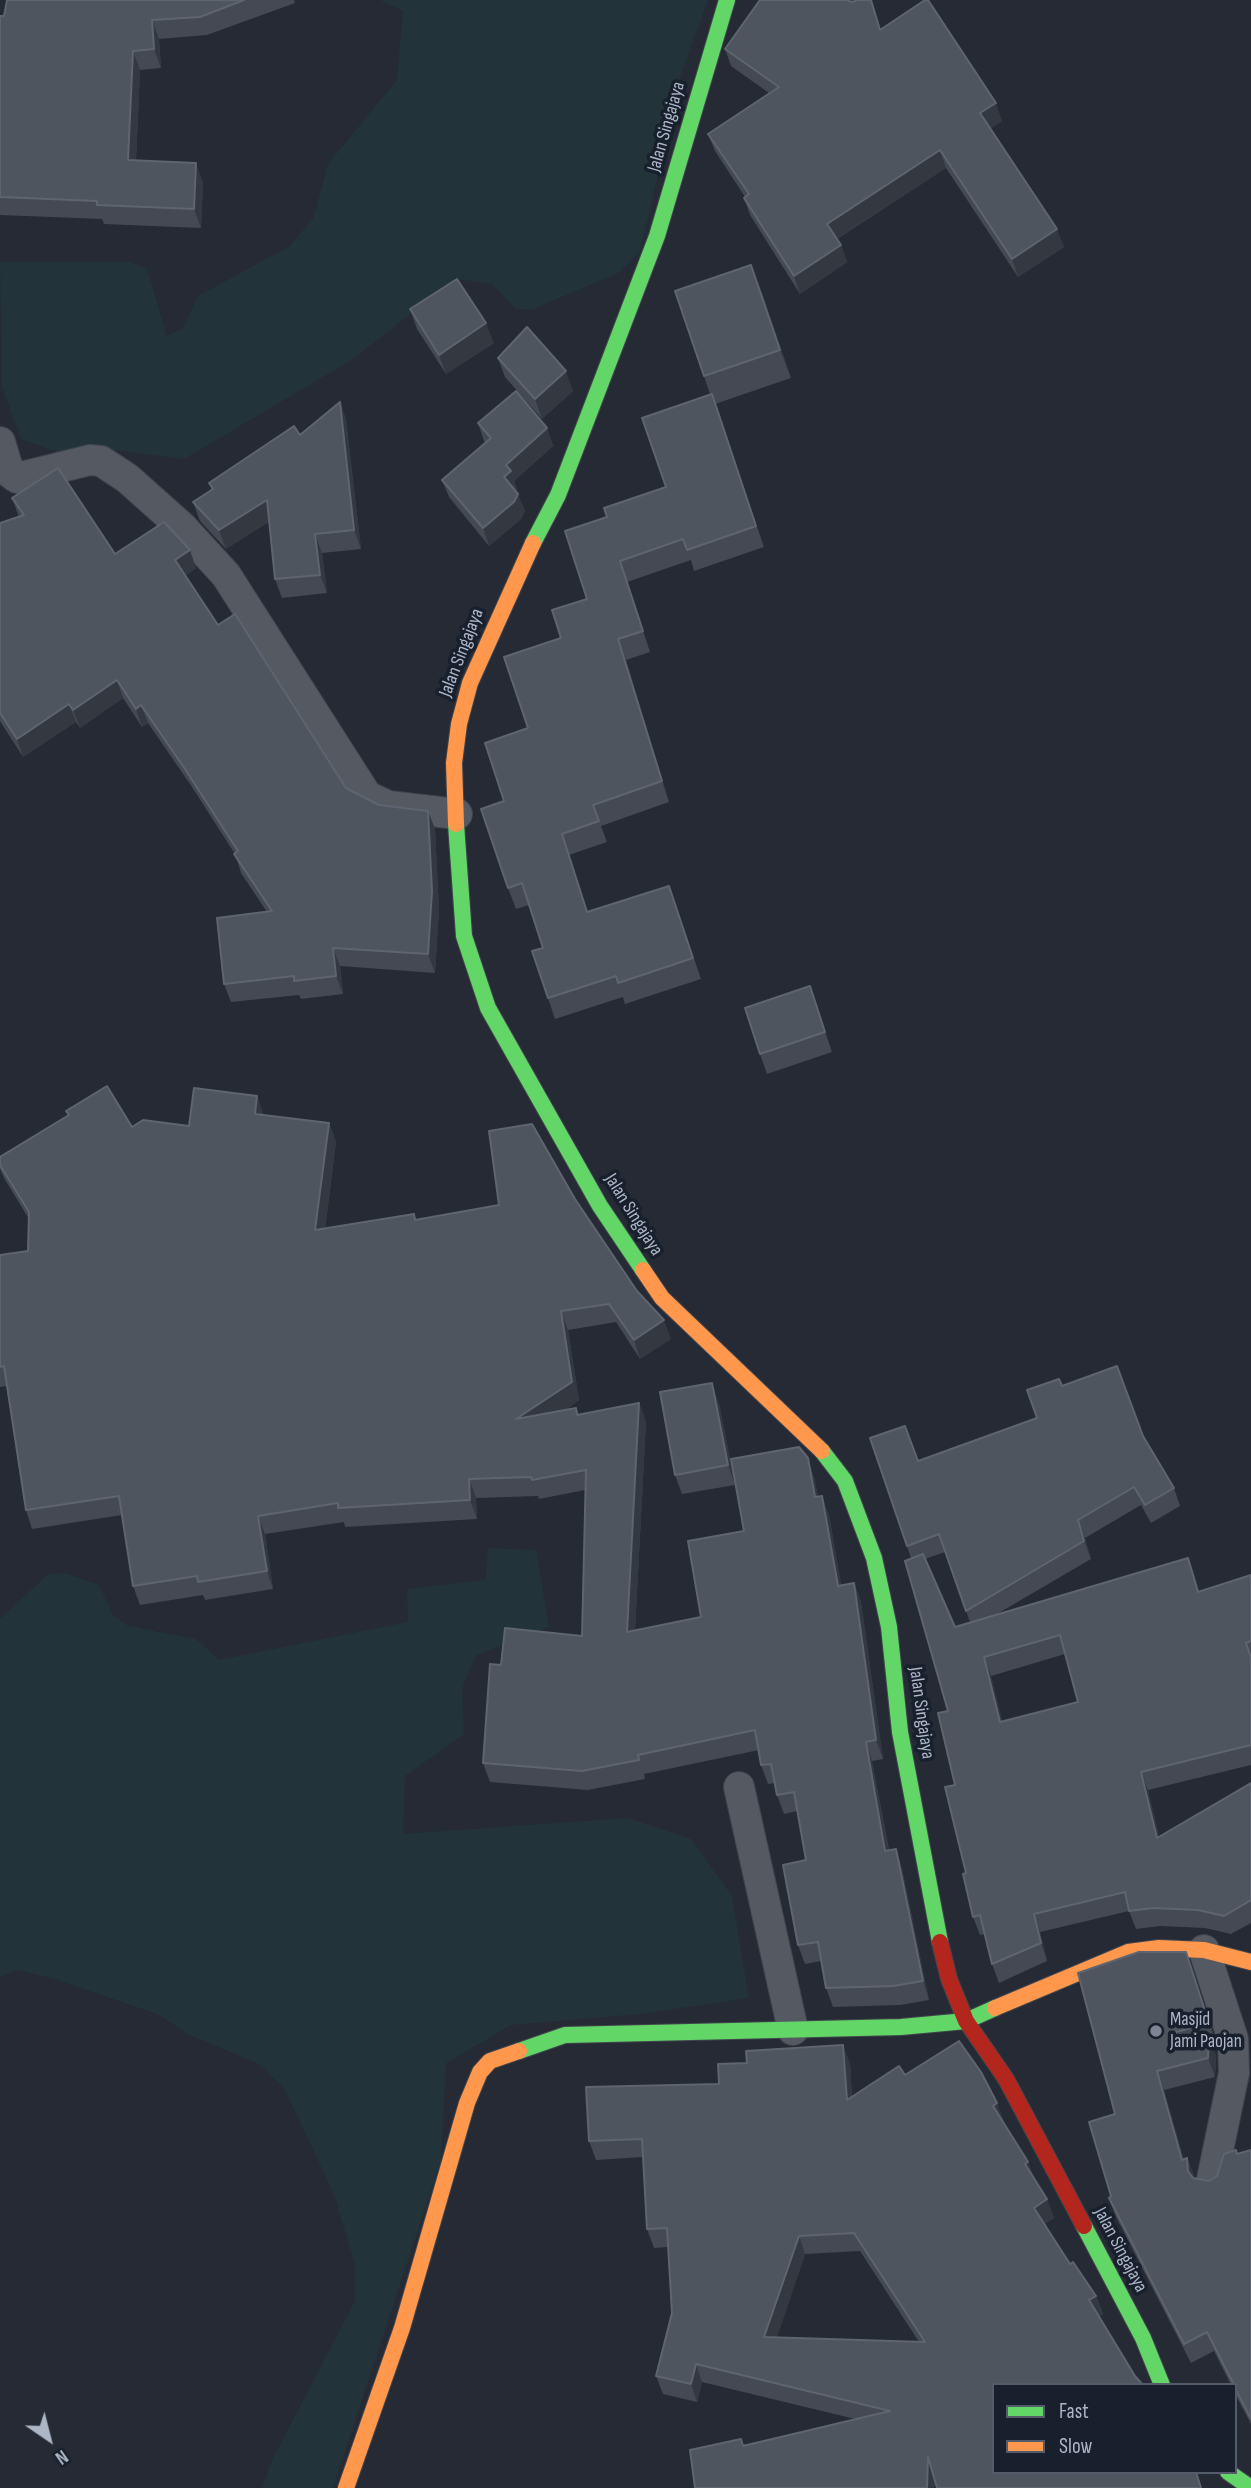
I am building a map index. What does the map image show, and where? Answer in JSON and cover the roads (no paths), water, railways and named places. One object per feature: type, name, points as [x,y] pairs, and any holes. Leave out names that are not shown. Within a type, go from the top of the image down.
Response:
[{"type":"street","name":"Jalan Singajaya","points":[[727,0],[657,236],[558,495],[512,584],[470,683],[459,724],[454,763],[459,895],[464,936],[488,1008],[600,1206],[662,1298],[816,1443],[845,1481],[874,1558],[890,1627],[900,1732],[934,1919],[949,1979],[966,2021],[1006,2079],[1143,2338],[1161,2383]]},
{"type":"street","points":[[0,442],[9,472],[17,478],[90,460],[101,461],[127,478],[182,527],[226,575],[367,796],[388,806],[457,814]]},
{"type":"street","points":[[739,1787],[793,2030]]},
{"type":"street","points":[[346,2488],[402,2328],[453,2160],[467,2103],[480,2072],[490,2061],[565,2035],[901,2027],[966,2021],[1128,1952],[1159,1948],[1204,1950],[1251,1962]]},
{"type":"street","points":[[1204,1950],[1233,2039],[1234,2073],[1211,2184]]},
{"type":"street","points":[[1230,2474],[1251,2488]]},
{"type":"place","name":"Masjid Jami Paojan","points":[[1156,2031]]}]
